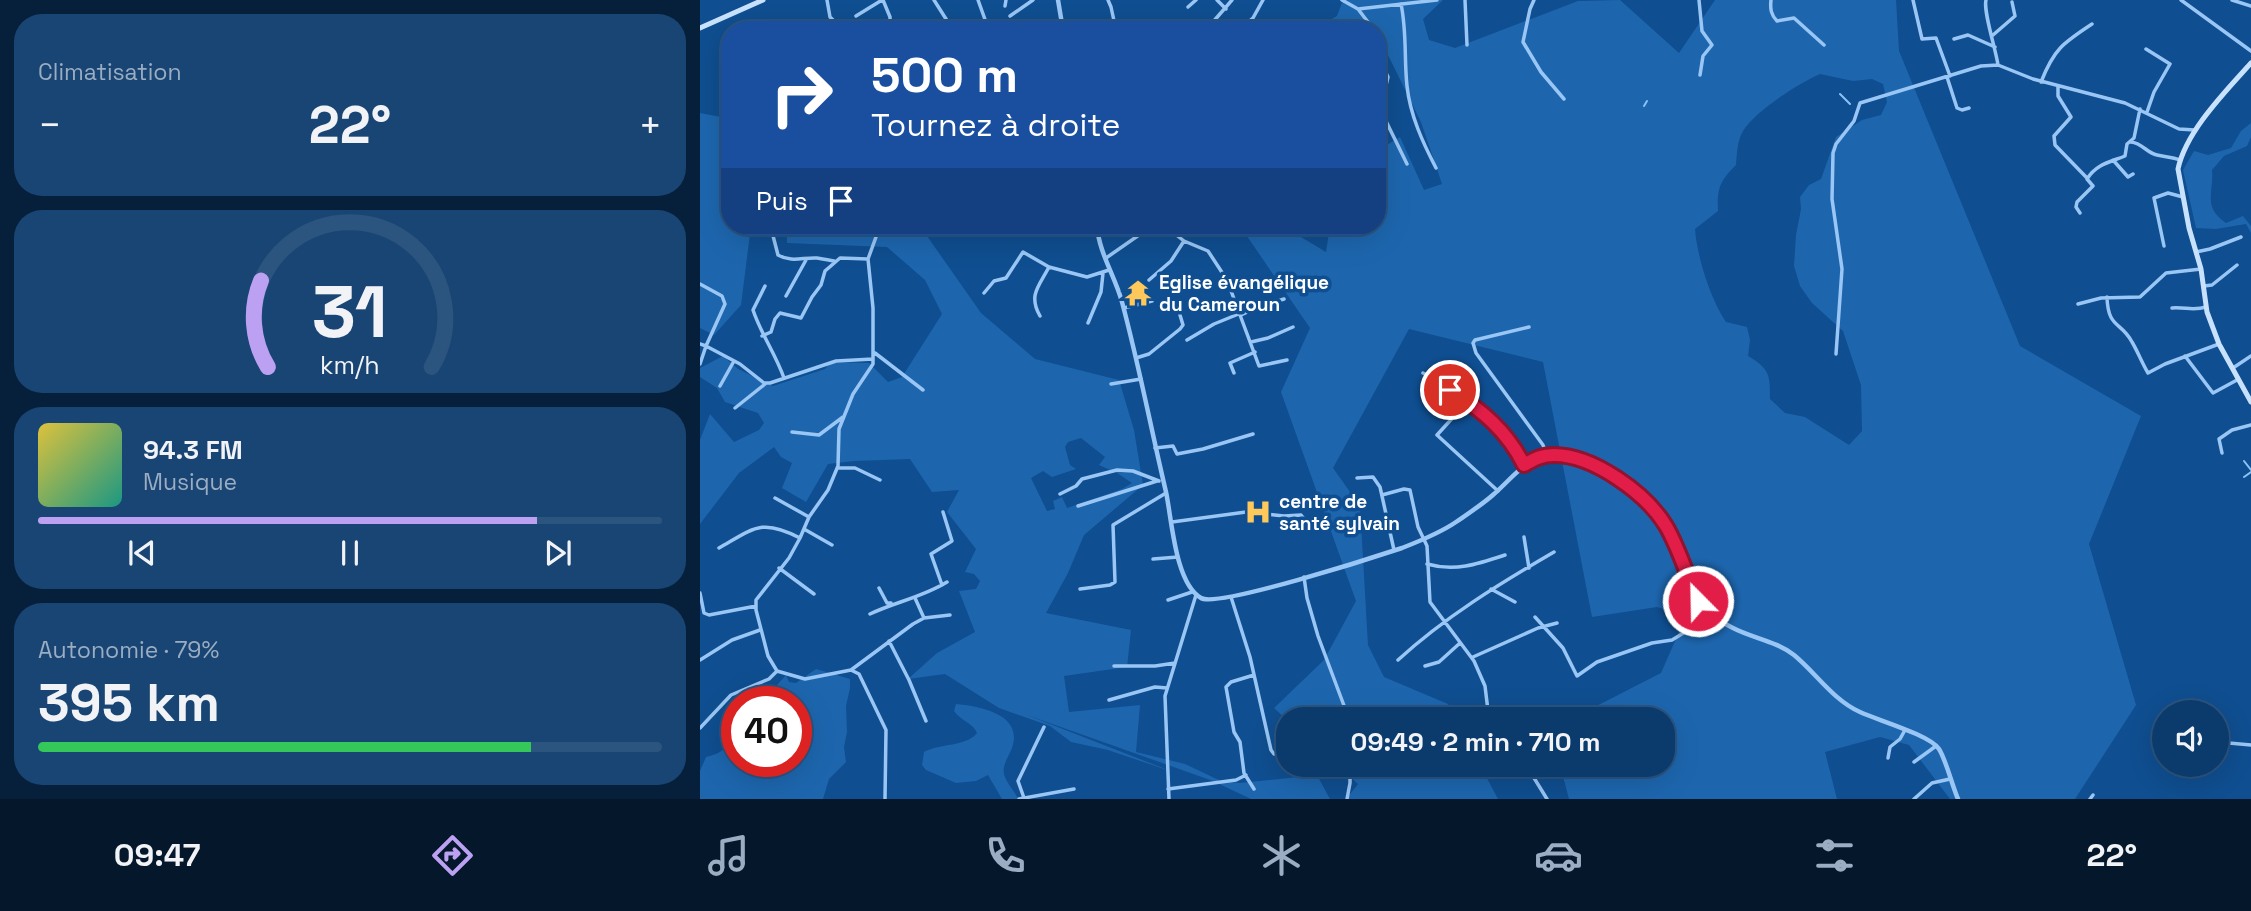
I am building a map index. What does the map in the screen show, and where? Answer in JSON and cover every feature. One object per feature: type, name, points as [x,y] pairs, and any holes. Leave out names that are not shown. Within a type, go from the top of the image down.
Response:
[{"type":"main road","points":[[700,28],[751,2],[763,0]]},
{"type":"main road","points":[[2251,63],[2212,108],[2197,130],[2180,160],[2178,173],[2201,269],[2206,307],[2219,344],[2251,402]]},
{"type":"street","points":[[827,0],[830,17],[834,21]]},
{"type":"street","points":[[856,16],[883,0],[890,21]]},
{"type":"street","points":[[934,0],[947,21]]},
{"type":"street","points":[[978,0],[986,21]]},
{"type":"street","points":[[1005,6],[1006,0]]},
{"type":"street","points":[[1010,16],[1034,0]]},
{"type":"street","points":[[1058,0],[1062,21]]},
{"type":"street","points":[[1108,0],[1114,21]]},
{"type":"street","points":[[1188,7],[1196,0]]},
{"type":"street","points":[[1217,0],[1226,9]]},
{"type":"street","points":[[1215,21],[1232,0]]},
{"type":"street","points":[[1250,21],[1263,0]]},
{"type":"street","points":[[1342,0],[1358,9],[1367,21]]},
{"type":"street","points":[[1358,9],[1437,0]]},
{"type":"street","points":[[1465,0],[1467,45]]},
{"type":"street","points":[[1534,0],[1523,42],[1541,72],[1564,99]]},
{"type":"street","points":[[1699,0],[1702,31],[1712,45],[1703,56],[1700,75]]},
{"type":"street","points":[[1771,0],[1770,8],[1777,21],[1794,18],[1824,45]]},
{"type":"street","points":[[1913,0],[1922,39],[1936,38],[1957,108],[1969,108]]},
{"type":"street","points":[[1986,0],[1985,10],[1998,65]]},
{"type":"street","points":[[2181,0],[2251,51]]},
{"type":"street","points":[[2232,0],[2251,6]]},
{"type":"street","points":[[1993,35],[2015,16],[2012,2]]},
{"type":"street","points":[[1401,4],[1405,24],[1407,87],[1413,113],[1436,168]]},
{"type":"street","points":[[2041,82],[2053,54],[2092,24]]},
{"type":"street","points":[[1954,39],[1968,35],[1995,47]]},
{"type":"street","points":[[2146,49],[2170,64],[2154,92],[2147,112]]},
{"type":"street","points":[[1836,354],[1842,269],[1832,199],[1833,148],[1852,125],[1860,103],[1981,66],[1998,65],[2041,82],[2140,109],[2179,130],[2197,130]]},
{"type":"street","points":[[2058,86],[2058,96],[2071,117],[2054,136],[2055,145],[2093,186],[2076,204],[2080,213]]},
{"type":"street","points":[[2087,178],[2102,163],[2125,156],[2134,138],[2140,109]]},
{"type":"street","points":[[1386,121],[1407,164]]},
{"type":"street","points":[[2130,142],[2140,144],[2157,155],[2180,160]]},
{"type":"street","points":[[2113,160],[2128,177],[2133,174]]},
{"type":"street","points":[[2164,246],[2154,198],[2168,193],[2183,197]]},
{"type":"street","points":[[773,235],[778,255],[786,259],[814,258],[834,261]]},
{"type":"street","points":[[877,235],[868,258],[875,356],[853,394],[839,429],[837,468],[828,490],[809,517],[800,538],[756,600],[760,629],[768,656],[777,671],[806,679],[851,670],[924,618],[950,615]]},
{"type":"street","points":[[1099,235],[1124,308],[1178,557],[1194,593],[1205,601],[1231,597],[1394,550],[1453,524],[1498,491],[1524,465],[1536,458],[1562,456],[1602,469],[1628,486],[1648,504],[1667,528],[1698,601],[1706,612],[1734,629],[1782,647],[1855,710],[1936,746],[1958,799]]},
{"type":"street","points":[[1106,258],[1139,235]]},
{"type":"street","points":[[1176,235],[1184,242],[1208,251],[1227,280],[1258,366],[1287,360]]},
{"type":"street","points":[[2196,252],[2241,237]]},
{"type":"street","points":[[1149,280],[1171,261],[1184,242]]},
{"type":"street","points":[[984,293],[993,281],[1006,278],[1022,253],[1049,267],[1087,277],[1111,269]]},
{"type":"street","points":[[762,336],[771,332],[776,316],[780,313],[801,318],[811,297],[821,285],[825,271],[834,261],[840,258],[868,258]]},
{"type":"street","points":[[786,296],[806,260]]},
{"type":"street","points":[[2204,286],[2211,285],[2237,265]]},
{"type":"street","points":[[1040,316],[1033,303],[1049,267]]},
{"type":"street","points":[[2078,304],[2107,297],[2140,297],[2166,273],[2201,269]]},
{"type":"street","points":[[1088,323],[1101,292],[1103,272]]},
{"type":"street","points":[[700,284],[722,296],[725,304],[700,364]]},
{"type":"street","points":[[765,286],[753,310],[762,336],[771,347],[783,378]]},
{"type":"street","points":[[2107,297],[2112,321],[2130,338],[2148,373],[2219,344]]},
{"type":"street","points":[[1187,340],[1214,324],[1283,299]]},
{"type":"street","points":[[1124,308],[1152,301]]},
{"type":"street","points":[[2172,308],[2182,307],[2194,311],[2206,307]]},
{"type":"street","points":[[1136,358],[1149,354],[1176,332],[1183,324],[1180,315]]},
{"type":"street","points":[[1251,342],[1293,327]]},
{"type":"street","points":[[1529,327],[1475,340],[1473,343],[1476,353],[1543,445],[1547,456]]},
{"type":"street","points":[[700,344],[734,361],[767,383]]},
{"type":"street","points":[[1234,373],[1230,363],[1255,352]]},
{"type":"street","points":[[735,408],[767,383],[845,359],[875,356],[923,390]]},
{"type":"street","points":[[2185,356],[2213,393],[2237,380]]},
{"type":"street","points":[[2231,369],[2251,356]]},
{"type":"street","points":[[720,386],[734,361]]},
{"type":"street","points":[[1423,373],[1467,401],[1500,427],[1524,465]]},
{"type":"street","points":[[1111,384],[1141,379]]},
{"type":"street","points":[[1467,401],[1437,435],[1498,491]]},
{"type":"street","points":[[793,432],[819,435],[845,416]]},
{"type":"street","points":[[2222,453],[2219,439],[2232,430],[2251,425]]},
{"type":"street","points":[[1155,448],[1173,446],[1177,454],[1253,434]]},
{"type":"street","points":[[837,468],[855,468],[880,480]]},
{"type":"street","points":[[1060,494],[1076,486],[1082,479],[1117,470],[1133,471],[1161,480]]},
{"type":"street","points":[[1357,478],[1373,478],[1382,495],[1394,550]]},
{"type":"street","points":[[1078,506],[1161,480]]},
{"type":"street","points":[[1382,495],[1404,489],[1409,491],[1427,547],[1430,601],[1472,657],[1485,686],[1488,707]]},
{"type":"street","points":[[1080,589],[1115,582],[1113,525],[1166,493]]},
{"type":"street","points":[[775,498],[809,517]]},
{"type":"street","points":[[942,585],[932,554],[952,541],[943,512]]},
{"type":"street","points":[[1172,522],[1255,512],[1280,516],[1301,514],[1309,525]]},
{"type":"street","points":[[719,548],[748,531],[765,525],[782,528],[800,538]]},
{"type":"street","points":[[804,529],[832,545]]},
{"type":"street","points":[[1524,537],[1529,568]]},
{"type":"street","points":[[1398,660],[1491,589],[1554,552]]},
{"type":"street","points":[[1427,564],[1442,569],[1460,568],[1504,555]]},
{"type":"street","points":[[1153,559],[1178,557]]},
{"type":"street","points":[[779,568],[814,594]]},
{"type":"street","points":[[1304,577],[1318,636],[1345,707]]},
{"type":"street","points":[[870,614],[893,603],[915,598],[947,582]]},
{"type":"street","points":[[879,588],[887,603],[893,603]]},
{"type":"street","points":[[1491,589],[1515,602]]},
{"type":"street","points":[[700,593],[704,613],[709,615],[756,606]]},
{"type":"street","points":[[1168,600],[1194,593]]},
{"type":"street","points":[[1169,799],[1165,696],[1194,593]]},
{"type":"street","points":[[1231,597],[1254,675],[1271,750],[1276,753]]},
{"type":"street","points":[[915,598],[924,618]]},
{"type":"street","points":[[1535,617],[1563,648],[1577,676],[1597,662],[1652,643],[1672,640],[1695,626],[1706,612]]},
{"type":"street","points":[[1472,657],[1557,623]]},
{"type":"street","points":[[700,660],[732,640],[760,629]]},
{"type":"street","points":[[889,641],[926,721]]},
{"type":"street","points":[[1426,666],[1439,662],[1461,643]]},
{"type":"street","points":[[1114,666],[1175,663]]},
{"type":"street","points":[[851,670],[859,674],[864,681],[886,730],[885,799]]},
{"type":"street","points":[[700,728],[731,695],[769,679],[777,671]]},
{"type":"street","points":[[1254,675],[1231,682],[1226,687],[1234,732],[1240,742],[1246,775],[1254,789]]},
{"type":"street","points":[[1108,700],[1155,687],[1167,688]]},
{"type":"street","points":[[1044,727],[1018,781],[1022,798],[1074,789]]},
{"type":"street","points":[[1888,758],[1890,747],[1900,739],[1905,730]]},
{"type":"street","points":[[2229,743],[2251,745]]},
{"type":"street","points":[[1914,762],[1936,746]]},
{"type":"street","points":[[1168,789],[1236,780],[1246,775]]},
{"type":"street","points":[[1347,799],[1350,777]]},
{"type":"street","points":[[1534,777],[1548,799]]},
{"type":"street","points":[[1914,799],[1932,782],[1950,779]]},
{"type":"shaded area","points":[[1343,0],[1443,0],[1423,19],[1429,40],[1455,48],[1578,1],[1620,0],[1679,53],[1715,0],[1896,0],[1899,51],[2020,346],[2141,416],[2089,544],[2136,705],[2075,799],[1950,799],[1909,745],[1880,737],[1825,752],[1837,799],[1569,799],[1563,777],[1675,777],[1675,707],[1594,707],[1661,673],[1686,616],[1657,607],[1592,617],[1543,362],[1409,329],[1333,468],[1360,506],[1368,645],[1384,677],[1450,707],[1274,708],[1324,660],[1356,601],[1281,392],[1310,328],[1246,235],[1302,235],[1326,252],[1329,235],[1386,235],[1386,146],[1400,137],[1424,190],[1442,184],[1421,122],[1386,51],[1386,21],[1328,21],[1337,16]],"holes":[[[1820,74],[1853,81],[1872,79],[1883,84],[1887,102],[1881,115],[1862,120],[1836,137],[1821,179],[1809,185],[1800,197],[1801,209],[1796,235],[1794,266],[1800,286],[1812,303],[1843,331],[1861,385],[1862,431],[1849,445],[1805,417],[1785,413],[1770,399],[1770,384],[1765,369],[1748,356],[1750,340],[1747,327],[1726,322],[1715,302],[1702,265],[1695,229],[1718,211],[1719,191],[1726,176],[1736,165],[1741,135],[1749,123],[1767,107]]]},
{"type":"shaded area","points":[[700,113],[721,117],[721,235],[750,235],[741,305],[714,335],[700,328]]},
{"type":"shaded area","points":[[2251,123],[2251,137],[2247,146],[2224,156],[2212,170],[2211,199],[2214,211],[2226,223],[2243,216],[2251,226],[2251,233],[2246,224],[2216,229],[2196,228],[2183,170],[2194,151],[2208,155],[2231,148],[2241,131]]},
{"type":"shaded area","points":[[787,235],[926,235],[981,313],[1035,359],[1119,380],[1134,430],[1143,485],[1084,535],[1068,573],[1046,613],[1131,630],[1127,667],[1064,676],[1069,712],[1140,705],[1136,752],[1185,764],[1221,781],[1240,783],[1318,777],[1330,799],[1251,799],[1213,781],[1027,715],[1173,772],[1108,750],[1071,742],[1050,726],[999,708],[945,674],[908,679],[937,653],[975,632],[959,591],[976,589],[980,581],[974,574],[965,572],[976,549],[947,512],[959,490],[932,492],[910,459],[828,464],[806,502],[782,488],[792,463],[781,457],[774,447],[739,473],[700,524],[700,440],[710,414],[734,442],[759,430],[764,423],[758,413],[725,402],[717,388],[700,377],[700,368],[723,356],[738,369],[773,386],[825,369],[831,362],[869,363],[888,382],[902,377],[942,314],[925,280],[887,247],[787,243]],"holes":[[[1081,438],[1105,457],[1099,465],[1132,483],[1067,508],[1062,497],[1053,501],[1055,509],[1047,511],[1031,478],[1043,471],[1052,477],[1076,469],[1070,465],[1065,447],[1068,442]]]},
{"type":"shaded area","points":[[816,669],[850,679],[844,747],[846,762],[829,779],[823,799],[700,799],[700,771],[706,757],[721,752],[721,777],[812,777],[812,686],[777,686],[786,675],[789,682],[796,683]]},
{"type":"shaded area","points":[[956,704],[997,714],[1012,727],[1012,748],[1004,774],[1018,799],[1002,799],[988,775],[976,781],[956,783],[926,770],[922,765],[924,752],[966,741],[977,733],[954,711]]},
{"type":"shaded area","points":[[1350,777],[1486,777],[1498,799],[1346,799],[1358,784]]},
{"type":"waterway","points":[[1840,94],[1850,104]]},
{"type":"waterway","points":[[1644,106],[1647,101]]},
{"type":"waterway","points":[[2244,461],[2251,470]]},
{"type":"waterway","points":[[2244,477],[2251,472]]},
{"type":"place","name":"Eglise évangélique du Cameroun","points":[[1138,293]]},
{"type":"place","name":"centre de santé sylvain","points":[[1258,512]]},
{"type":"route","points":[[1450,390],[1478,407],[1500,427],[1524,465],[1544,456],[1562,456],[1602,469],[1628,486],[1655,511],[1667,528],[1698,601]]}]
